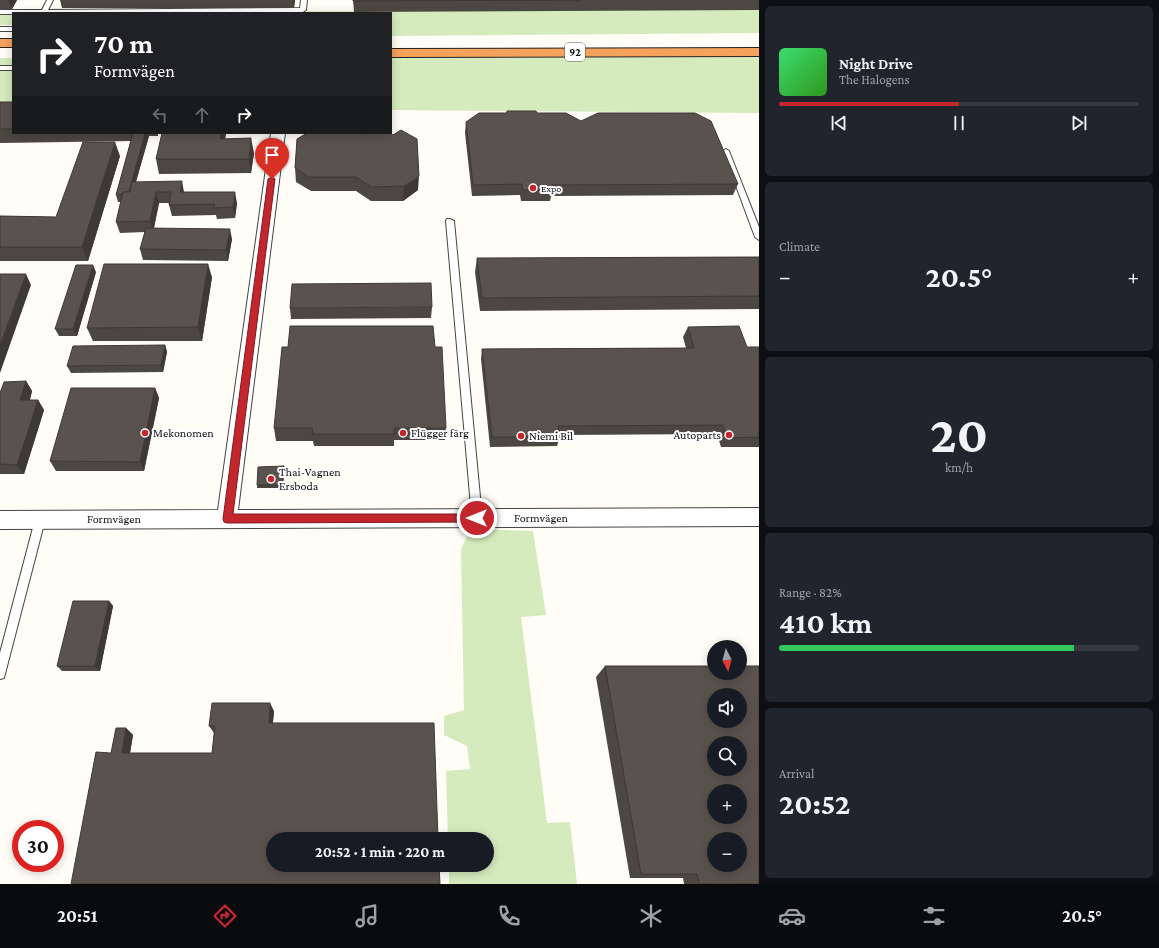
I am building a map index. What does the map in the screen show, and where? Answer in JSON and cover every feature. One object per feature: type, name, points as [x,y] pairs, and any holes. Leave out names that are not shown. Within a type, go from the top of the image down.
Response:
[{"type":"highway","name":"92","points":[[392,42],[759,42]]},
{"type":"highway","points":[[0,43],[12,43]]},
{"type":"highway","name":"92","points":[[392,53],[759,52]]},
{"type":"highway","points":[[0,54],[12,54]]},
{"type":"street","points":[[227,519],[278,134]]},
{"type":"street","name":"Formvägen","points":[[0,520],[759,517]]},
{"type":"lane","points":[[44,12],[50,0]]},
{"type":"lane","points":[[0,12],[303,10],[304,0]]},
{"type":"lane","points":[[0,29],[12,28]]},
{"type":"lane","points":[[0,68],[12,68]]},
{"type":"lane","points":[[726,151],[759,237]]},
{"type":"lane","points":[[450,221],[477,518]]},
{"type":"lane","points":[[0,674],[40,520]]},
{"type":"green space","points":[[759,9],[759,33],[392,36],[392,12],[190,12]]},
{"type":"green space","points":[[0,13],[12,13],[12,25],[0,25]]},
{"type":"green space","points":[[759,57],[759,113],[392,110],[392,58]]},
{"type":"green space","points":[[0,58],[12,58],[12,111],[0,111]]},
{"type":"green space","points":[[475,529],[533,531],[546,615],[521,617],[547,823],[570,822],[577,884],[449,884],[449,872],[494,872],[494,832],[448,832],[446,771],[470,769],[467,746],[444,735],[444,716],[464,710],[461,550],[466,538]]},
{"type":"building","points":[[353,0],[580,0],[353,1]]},
{"type":"building","points":[[0,102],[12,102],[12,129],[0,129]]},
{"type":"building","points":[[507,111],[566,113],[581,121],[598,113],[695,113],[711,121],[738,184],[552,185],[553,190],[523,190],[522,184],[473,185],[466,122],[479,113],[507,113]]},
{"type":"building","points":[[401,130],[417,139],[419,176],[404,186],[371,187],[356,177],[309,177],[295,168],[297,139],[305,134],[393,135]]},
{"type":"building","points":[[133,134],[145,134],[129,192],[123,192],[123,194],[116,195]]},
{"type":"building","points":[[162,134],[221,134],[220,139],[251,138],[249,159],[156,159]]},
{"type":"building","points":[[83,142],[115,142],[82,247],[0,247],[0,216],[56,217]]},
{"type":"building","points":[[182,181],[180,192],[235,192],[233,207],[214,208],[215,204],[169,205],[171,192],[156,192],[150,221],[116,222],[123,192],[130,192],[132,182]]},
{"type":"building","points":[[146,228],[230,229],[226,250],[140,249]]},
{"type":"building","points":[[759,257],[759,296],[482,298],[477,258]]},
{"type":"building","points":[[104,264],[208,264],[198,327],[87,328]]},
{"type":"building","points":[[76,265],[93,265],[73,329],[55,329]]},
{"type":"building","points":[[0,274],[26,274],[0,345]]},
{"type":"building","points":[[431,283],[432,307],[290,308],[292,284]]},
{"type":"building","points":[[290,326],[433,326],[435,347],[442,347],[446,428],[394,428],[394,434],[312,434],[313,428],[274,428],[282,347],[288,347]]},
{"type":"building","points":[[739,326],[747,347],[759,347],[759,437],[727,438],[723,425],[558,426],[560,437],[492,437],[482,349],[694,348],[688,327]]},
{"type":"building","points":[[165,345],[161,365],[67,366],[73,346]]},
{"type":"building","points":[[26,381],[20,400],[38,400],[17,465],[0,464],[0,393],[4,382]]},
{"type":"building","points":[[71,388],[155,388],[140,462],[50,461]]},
{"type":"building","name":"Thai-Vagnen Ersboda","points":[[284,466],[282,485],[257,485],[258,467]]},
{"type":"building","points":[[73,601],[109,601],[95,666],[57,666]]},
{"type":"building","points":[[605,666],[707,666],[707,680],[747,680],[747,666],[759,666],[759,884],[699,884],[697,874],[641,874]]},
{"type":"building","points":[[212,703],[270,703],[269,723],[434,723],[438,832],[266,832],[266,872],[439,872],[440,884],[71,884],[96,752],[111,753],[116,728],[126,728],[122,753],[212,753],[215,726],[209,726]]},
{"type":"place","name":"Expo","points":[[533,188]]},
{"type":"place","name":"Mekonomen","points":[[145,433]]},
{"type":"place","name":"Flügger färg","points":[[403,433]]},
{"type":"place","name":"Autoparts","points":[[729,435]]},
{"type":"place","name":"Niemi Bil","points":[[521,436]]},
{"type":"place","name":"Thai-Vagnen Ersboda","points":[[271,479]]},
{"type":"route","points":[[272,179],[227,519],[477,518]]}]
